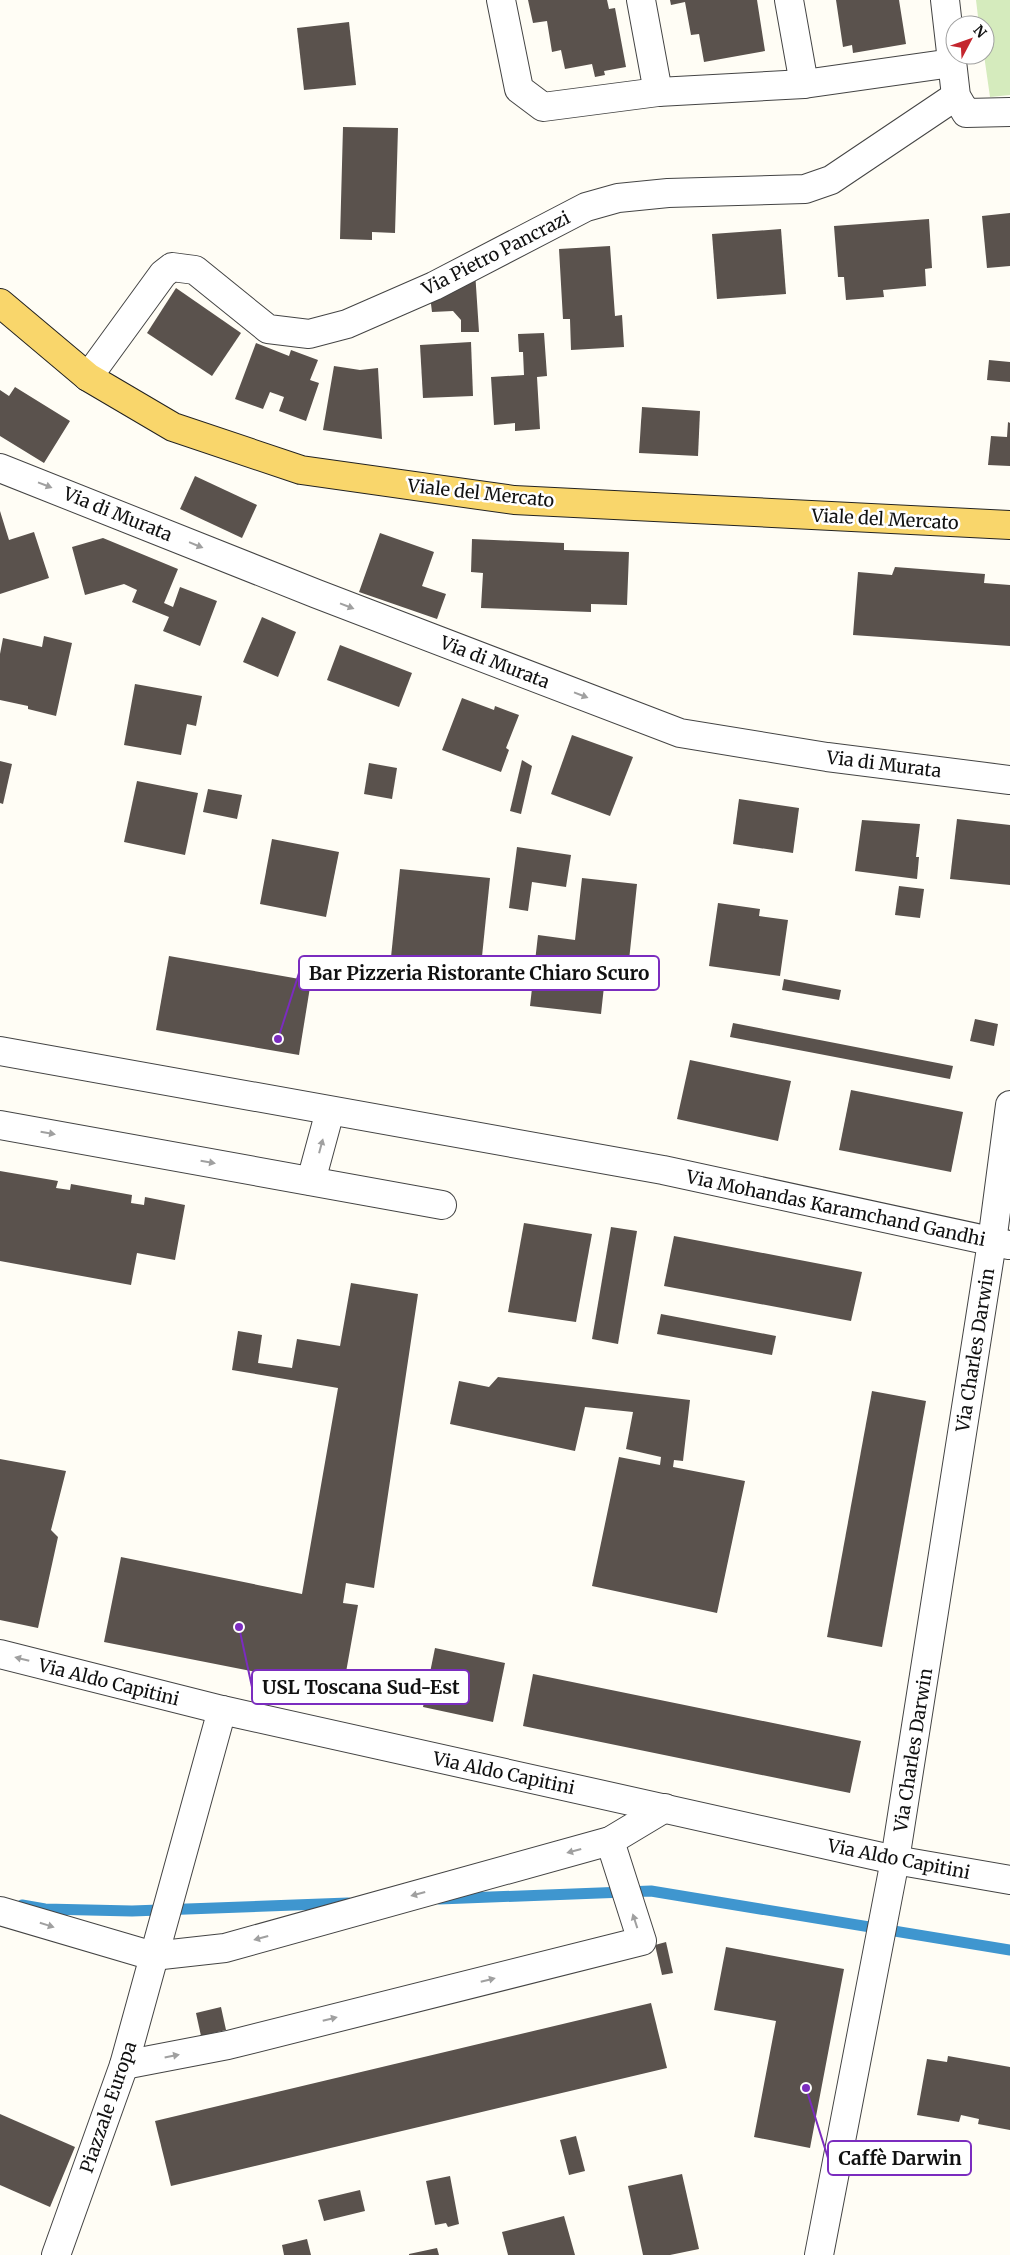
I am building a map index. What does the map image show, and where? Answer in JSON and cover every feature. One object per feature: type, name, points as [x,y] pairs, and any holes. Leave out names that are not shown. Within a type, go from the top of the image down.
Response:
[{"type":"main road","name":"Viale del Mercato","points":[[0,303],[88,376],[174,427],[301,470],[514,500],[1010,525]]},
{"type":"street","points":[[501,0],[519,89],[543,107],[658,92],[804,84],[945,64]]},
{"type":"street","points":[[641,0],[658,92]]},
{"type":"street","points":[[788,0],[804,84]]},
{"type":"street","points":[[945,0],[947,15]]},
{"type":"street","points":[[952,65],[956,96],[966,113],[1010,112]]},
{"type":"street","name":"Via Pietro Pancrazi","points":[[88,376],[163,274],[172,267],[196,270],[268,329],[309,334],[347,324],[434,286],[586,207],[618,198],[668,193],[805,189],[831,180],[956,96]]},
{"type":"street","name":"Via di Murata","points":[[0,468],[326,598],[680,733],[827,757],[1010,780]]},
{"type":"street","name":"Via Mohandas Karamchand Gandhi","points":[[0,1051],[663,1170],[1001,1244]]},
{"type":"street","name":"Via Charles Darwin","points":[[819,2255],[895,1860],[1001,1244],[1010,1105]]},
{"type":"street","points":[[311,1180],[330,1111]]},
{"type":"street","points":[[0,1125],[442,1205]]},
{"type":"street","name":"Via Aldo Capitini","points":[[0,1654],[222,1710],[895,1860],[1010,1880]]},
{"type":"street","name":"Piazzale Europa","points":[[56,2255],[124,2065],[222,1710]]},
{"type":"street","points":[[0,1911],[153,1956],[225,1948],[610,1841],[665,1808]]},
{"type":"street","points":[[124,2065],[228,2045],[642,1941],[610,1841]]},
{"type":"green space","points":[[976,0],[1010,0],[1010,95],[990,97],[985,65],[995,65],[995,15],[978,15]]},
{"type":"building","points":[[528,0],[607,0],[609,9],[615,8],[626,67],[604,71],[605,75],[595,77],[592,64],[565,69],[561,50],[552,52],[547,21],[533,23]]},
{"type":"building","points":[[670,0],[757,0],[765,51],[704,62],[699,34],[691,35],[685,2],[671,5]]},
{"type":"building","points":[[836,0],[899,0],[906,44],[853,53],[852,45],[843,47]]},
{"type":"building","points":[[349,22],[356,85],[304,90],[297,28]]},
{"type":"building","points":[[343,127],[398,128],[395,233],[372,232],[372,240],[340,239]]},
{"type":"building","points":[[1010,213],[1010,266],[987,268],[982,216]]},
{"type":"building","points":[[929,219],[932,268],[925,269],[926,286],[883,290],[884,297],[846,300],[844,277],[838,277],[834,226]]},
{"type":"building","points":[[781,229],[786,294],[717,299],[712,234]]},
{"type":"building","points":[[610,246],[615,316],[622,315],[624,347],[571,350],[570,319],[563,319],[559,249]]},
{"type":"building","points":[[475,271],[479,332],[461,332],[461,320],[453,311],[432,312],[430,296]]},
{"type":"building","points":[[176,288],[241,333],[212,376],[147,333]]},
{"type":"building","points":[[544,333],[547,376],[537,377],[540,429],[515,431],[515,423],[494,425],[491,377],[524,375],[523,352],[519,352],[518,334]]},
{"type":"building","points":[[471,342],[473,396],[423,398],[420,345]]},
{"type":"building","points":[[256,343],[289,356],[291,350],[318,360],[310,380],[319,383],[306,421],[279,411],[284,397],[270,392],[263,409],[235,399]]},
{"type":"building","points":[[989,360],[1010,362],[1010,382],[987,380]]},
{"type":"building","points":[[334,366],[360,370],[378,368],[382,439],[323,430]]},
{"type":"building","points":[[15,387],[70,421],[44,463],[0,436],[0,390],[9,396]]},
{"type":"building","points":[[642,407],[700,411],[698,456],[639,453]]},
{"type":"building","points":[[1008,422],[1010,423],[1010,466],[988,465],[991,436],[1007,437]]},
{"type":"building","points":[[195,476],[257,505],[242,538],[180,509]]},
{"type":"building","points":[[0,511],[9,540],[34,532],[49,578],[0,594]]},
{"type":"building","points":[[380,533],[434,552],[422,586],[446,594],[437,619],[359,592]]},
{"type":"building","points":[[103,538],[178,569],[164,603],[173,607],[180,587],[217,601],[200,646],[163,631],[169,617],[132,602],[137,590],[124,584],[85,595],[72,547]]},
{"type":"building","points":[[472,539],[564,543],[564,550],[629,552],[627,605],[591,604],[591,612],[481,608],[483,573],[471,572]]},
{"type":"building","points":[[895,567],[985,574],[984,583],[1010,585],[1010,646],[853,635],[858,572],[892,575]]},
{"type":"building","points":[[262,617],[296,632],[278,677],[243,662]]},
{"type":"building","points":[[44,636],[72,643],[56,716],[28,709],[28,706],[0,700],[0,654],[3,638],[42,647]]},
{"type":"building","points":[[340,645],[412,673],[399,707],[327,680]]},
{"type":"building","points":[[135,684],[202,696],[196,726],[187,724],[181,755],[124,745]]},
{"type":"building","points":[[462,698],[494,710],[495,706],[519,715],[506,748],[509,750],[501,772],[442,750]]},
{"type":"building","points":[[572,735],[633,757],[610,816],[551,794]]},
{"type":"building","points":[[522,760],[532,766],[521,814],[510,811]]},
{"type":"building","points":[[0,761],[12,764],[3,804],[0,803]]},
{"type":"building","points":[[369,763],[397,768],[392,799],[364,794]]},
{"type":"building","points":[[137,781],[198,793],[185,855],[124,842]]},
{"type":"building","points":[[208,789],[242,795],[237,819],[203,812]]},
{"type":"building","points":[[739,799],[799,808],[793,853],[733,844]]},
{"type":"building","points":[[957,819],[1010,825],[1010,885],[950,879]]},
{"type":"building","points":[[862,820],[920,824],[916,857],[919,857],[917,879],[855,871]]},
{"type":"building","points":[[272,839],[339,852],[326,917],[260,904]]},
{"type":"building","points":[[517,847],[571,855],[566,887],[532,882],[528,911],[509,908]]},
{"type":"building","points":[[400,869],[490,878],[480,976],[390,967]]},
{"type":"building","points":[[582,878],[637,884],[628,970],[606,968],[601,1014],[530,1006],[538,935],[575,940]]},
{"type":"building","points":[[899,886],[924,889],[920,918],[895,915]]},
{"type":"building","points":[[718,903],[760,909],[759,916],[788,920],[780,976],[709,966]]},
{"type":"building","points":[[169,956],[311,981],[299,1055],[156,1030]]},
{"type":"building","points":[[784,979],[841,990],[839,1000],[782,990]]},
{"type":"building","points":[[975,1019],[998,1024],[994,1046],[970,1041]]},
{"type":"building","points":[[733,1023],[953,1066],[950,1079],[730,1037]]},
{"type":"building","points":[[690,1060],[791,1081],[778,1141],[677,1119]]},
{"type":"building","points":[[851,1090],[963,1112],[951,1172],[839,1150]]},
{"type":"building","points":[[0,1171],[58,1181],[56,1188],[70,1190],[71,1184],[132,1195],[131,1203],[144,1205],[145,1197],[185,1205],[175,1260],[137,1253],[131,1285],[0,1261]]},
{"type":"building","points":[[524,1223],[592,1234],[576,1322],[508,1312]]},
{"type":"building","points":[[611,1227],[637,1231],[618,1344],[592,1339]]},
{"type":"building","points":[[674,1236],[862,1272],[851,1321],[664,1286]]},
{"type":"building","points":[[351,1283],[418,1294],[374,1588],[346,1583],[343,1603],[358,1605],[343,1689],[104,1642],[121,1557],[302,1594],[338,1388],[232,1370],[238,1331],[262,1335],[258,1363],[292,1368],[297,1339],[340,1346]]},
{"type":"building","points":[[661,1314],[776,1336],[772,1355],[657,1334]]},
{"type":"building","points":[[498,1377],[690,1400],[683,1461],[674,1460],[673,1467],[745,1481],[717,1613],[592,1586],[619,1457],[660,1465],[661,1457],[626,1449],[633,1412],[585,1407],[575,1451],[450,1424],[459,1381],[489,1387]]},
{"type":"building","points":[[872,1391],[926,1401],[882,1647],[827,1637]]},
{"type":"building","points":[[0,1459],[66,1471],[51,1530],[58,1537],[38,1628],[0,1620]]},
{"type":"building","points":[[435,1648],[505,1663],[493,1722],[423,1707]]},
{"type":"building","points":[[533,1674],[861,1741],[850,1793],[523,1726]]},
{"type":"building","points":[[666,1942],[673,1973],[662,1975],[655,1945]]},
{"type":"building","points":[[726,1947],[844,1969],[810,2148],[754,2137],[776,2021],[714,2010]]},
{"type":"building","points":[[651,2003],[667,2068],[171,2186],[155,2121]]},
{"type":"building","points":[[221,2007],[226,2030],[201,2036],[196,2013]]},
{"type":"building","points":[[948,2056],[1010,2067],[1010,2130],[978,2124],[979,2119],[961,2115],[959,2122],[917,2115],[927,2059],[947,2062]]},
{"type":"building","points":[[0,2114],[75,2147],[50,2207],[0,2185]]},
{"type":"building","points":[[576,2136],[585,2171],[569,2175],[560,2140]]},
{"type":"building","points":[[682,2174],[699,2249],[670,2255],[643,2255],[628,2186]]},
{"type":"building","points":[[450,2176],[459,2224],[448,2227],[446,2223],[435,2225],[426,2181]]},
{"type":"building","points":[[360,2190],[365,2211],[324,2221],[318,2200]]},
{"type":"building","points":[[564,2216],[575,2255],[508,2255],[502,2232]]},
{"type":"building","points":[[307,2239],[311,2255],[284,2255],[282,2245]]},
{"type":"building","points":[[437,2248],[439,2255],[409,2255],[409,2254]]},
{"type":"waterway","points":[[439,1899],[651,1891],[1010,1950]]},
{"type":"waterway","points":[[22,1905],[45,1909],[132,1911],[348,1903]]},
{"type":"place","name":"Bar Pizzeria Ristorante Chiaro Scuro","points":[[278,1039]]},
{"type":"place","name":"USL Toscana Sud-Est","points":[[239,1627]]},
{"type":"place","name":"Caffè Darwin","points":[[806,2088]]}]
